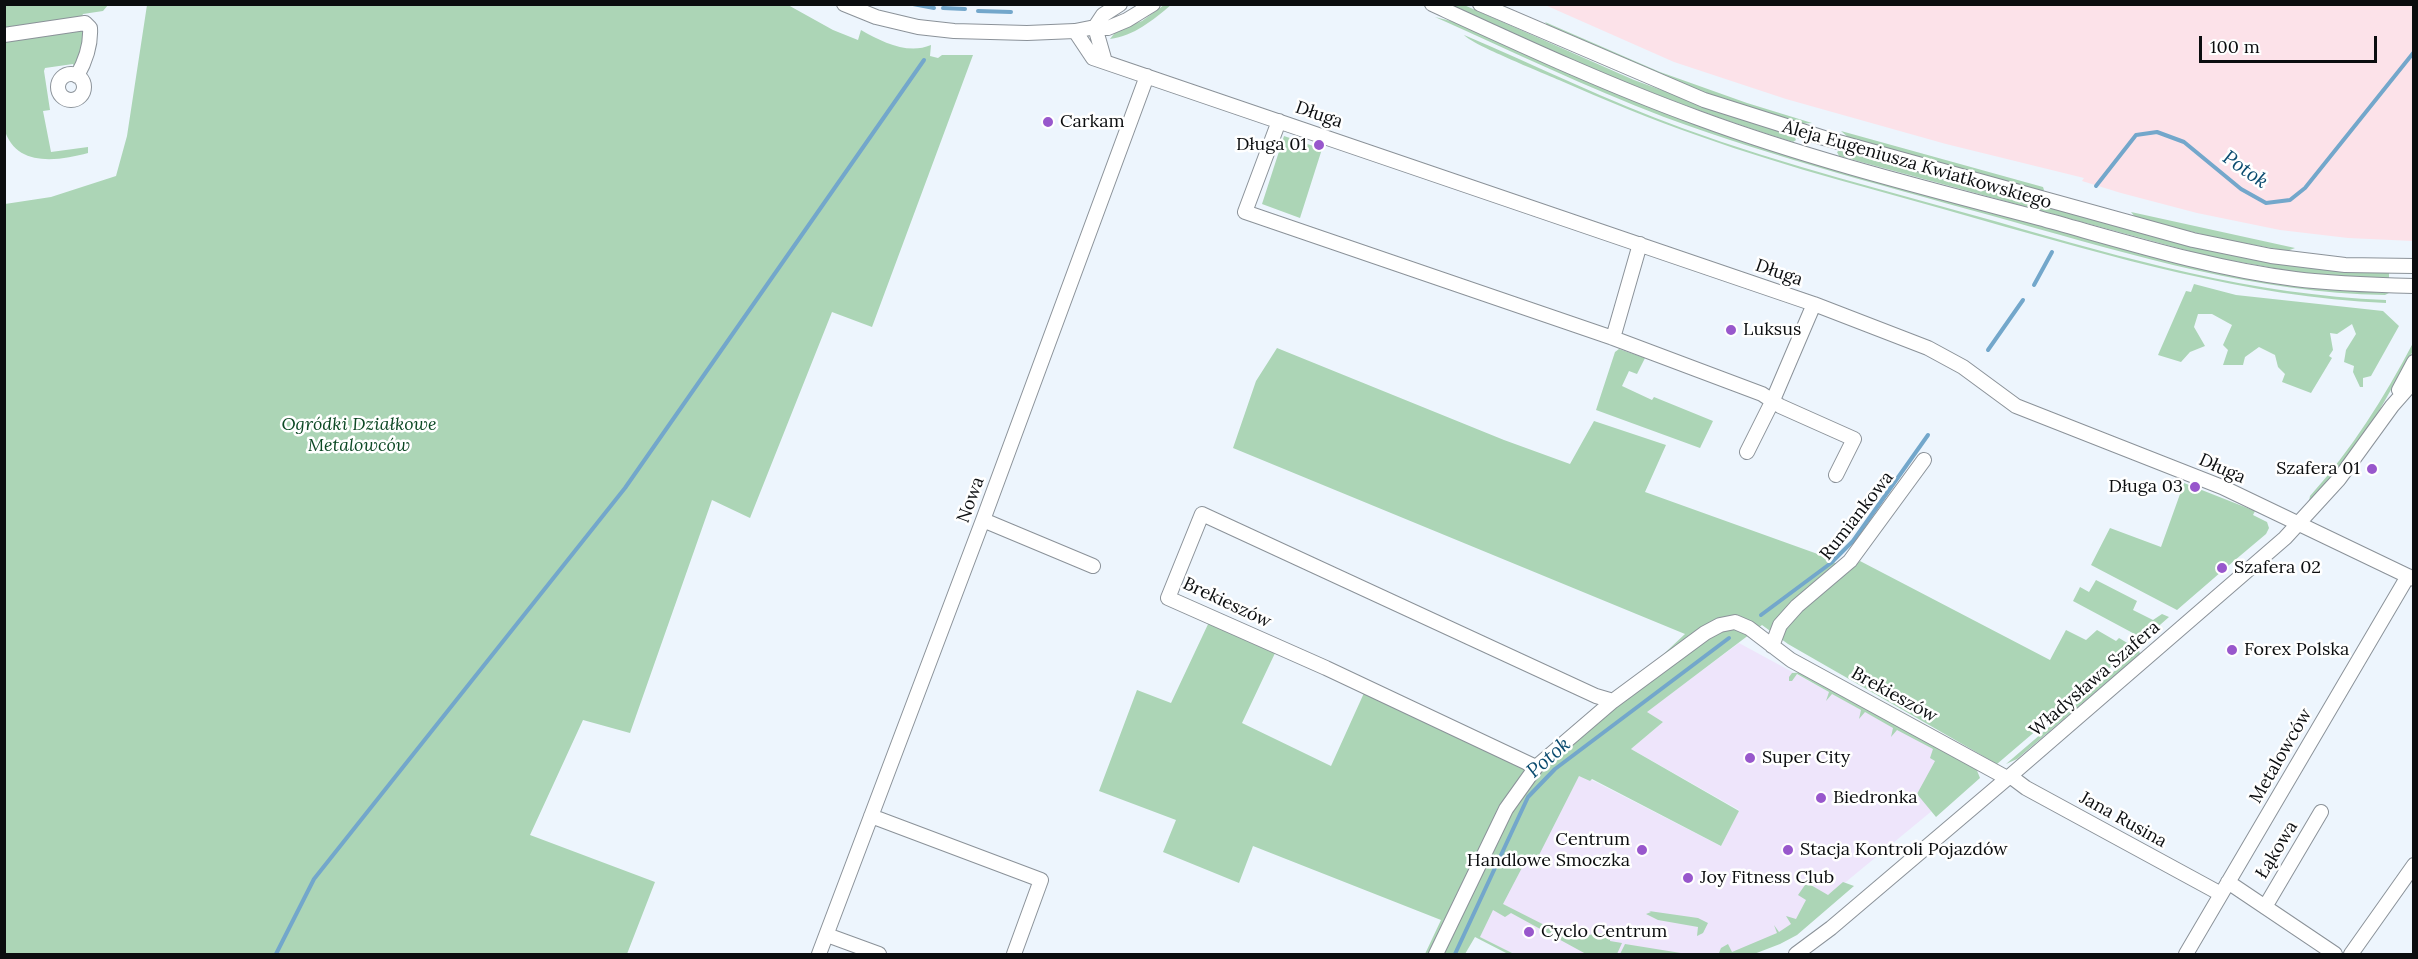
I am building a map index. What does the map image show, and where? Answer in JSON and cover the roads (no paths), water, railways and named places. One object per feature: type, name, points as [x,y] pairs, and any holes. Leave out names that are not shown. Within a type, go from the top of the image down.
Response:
[{"type":"street","points":[[843,4],[876,17],[918,27],[1027,33],[1108,28],[1136,16],[1153,4]]},
{"type":"street","points":[[1105,62],[1095,27],[1103,15],[1120,4]]},
{"type":"street","name":"Aleja Eugeniusza Kwiatkowskiego","points":[[1432,4],[1657,102],[1751,136],[1934,191],[2188,258],[2293,279],[2346,284],[2414,286]]},
{"type":"street","name":"Aleja Eugeniusza Kwiatkowskiego","points":[[1480,4],[1704,100],[1824,138],[2193,240],[2281,257],[2345,265],[2414,266]]},
{"type":"street","points":[[4,35],[81,22],[88,25],[90,37],[85,59],[77,76]]},
{"type":"street","name":"Długa","points":[[1074,31],[1093,58],[1814,304],[1928,348],[1963,367],[2016,406],[2194,476],[2411,578]]},
{"type":"street","name":"Nowa","points":[[819,954],[1147,76]]},
{"type":"street","points":[[1279,121],[1245,212],[1613,338],[1762,393],[1780,406],[1854,439],[1836,475]]},
{"type":"street","points":[[1818,157],[1824,138]]},
{"type":"street","points":[[1613,338],[1640,244]]},
{"type":"street","points":[[1747,452],[1773,400],[1814,304]]},
{"type":"street","name":"Władysława Szafera","points":[[2392,406],[2414,362]]},
{"type":"street","name":"Władysława Szafera","points":[[1796,954],[1831,928],[2008,777],[2299,524],[2354,460],[2392,406],[2414,381]]},
{"type":"street","name":"Rumiankowa","points":[[1769,644],[1780,625],[1797,606],[1850,561],[1924,460]]},
{"type":"street","name":"Brekieszów","points":[[1536,767],[1326,668],[1168,598],[1202,514],[1596,696],[1613,701],[1705,633],[1720,625],[1736,622],[1749,628],[1800,664],[2008,777]]},
{"type":"street","points":[[983,520],[1093,566]]},
{"type":"street","name":"Metalowców","points":[[2186,954],[2411,578]]},
{"type":"street","points":[[1436,954],[1506,809],[1536,767],[1613,701]]},
{"type":"street","name":"Jana Rusina","points":[[2008,777],[2224,888]]},
{"type":"street","name":"Łąkowa","points":[[2265,907],[2321,812]]},
{"type":"street","points":[[872,816],[1041,880],[1014,954]]},
{"type":"street","points":[[2351,954],[2414,865]]},
{"type":"street","name":"Łąkowa","points":[[2224,888],[2265,907],[2335,954]]},
{"type":"street","points":[[827,935],[879,954]]},
{"type":"waterway","points":[[913,4],[934,8]]},
{"type":"waterway","points":[[943,8],[965,9]]},
{"type":"waterway","points":[[978,11],[1011,12]]},
{"type":"waterway","name":"Potok","points":[[2096,186],[2136,135],[2157,132],[2184,142],[2241,189],[2266,203],[2290,200],[2305,188],[2414,52]]},
{"type":"waterway","points":[[276,954],[314,879],[625,488],[924,60]]},
{"type":"waterway","name":"Potok","points":[[2034,285],[2052,252]]},
{"type":"waterway","name":"Potok","points":[[1988,350],[2023,300]]},
{"type":"waterway","name":"Potok","points":[[1761,615],[1831,563],[1853,541],[1928,435]]},
{"type":"waterway","name":"Potok","points":[[1455,954],[1528,797],[1555,769],[1729,638]]},
{"type":"place","name":"Carkam","points":[[1048,122]]},
{"type":"place","name":"Długa 01","points":[[1319,145]]},
{"type":"place","name":"Luksus","points":[[1731,330]]},
{"type":"place","name":"Szafera 01","points":[[2372,469]]},
{"type":"place","name":"Długa 03","points":[[2195,487]]},
{"type":"place","name":"Szafera 02","points":[[2222,568]]},
{"type":"place","name":"Forex Polska","points":[[2232,650]]},
{"type":"place","name":"Super City","points":[[1750,758]]},
{"type":"place","name":"Biedronka","points":[[1821,798]]},
{"type":"place","name":"Centrum Handlowe Smoczka","points":[[1642,850]]},
{"type":"place","name":"Stacja Kontroli Pojazdów","points":[[1788,850]]},
{"type":"place","name":"Joy Fitness Club","points":[[1688,878]]},
{"type":"place","name":"Cyclo Centrum","points":[[1529,932]]},
{"type":"park label","name":"Ogródki Działkowe Metalowców","points":[[359,435]]}]
